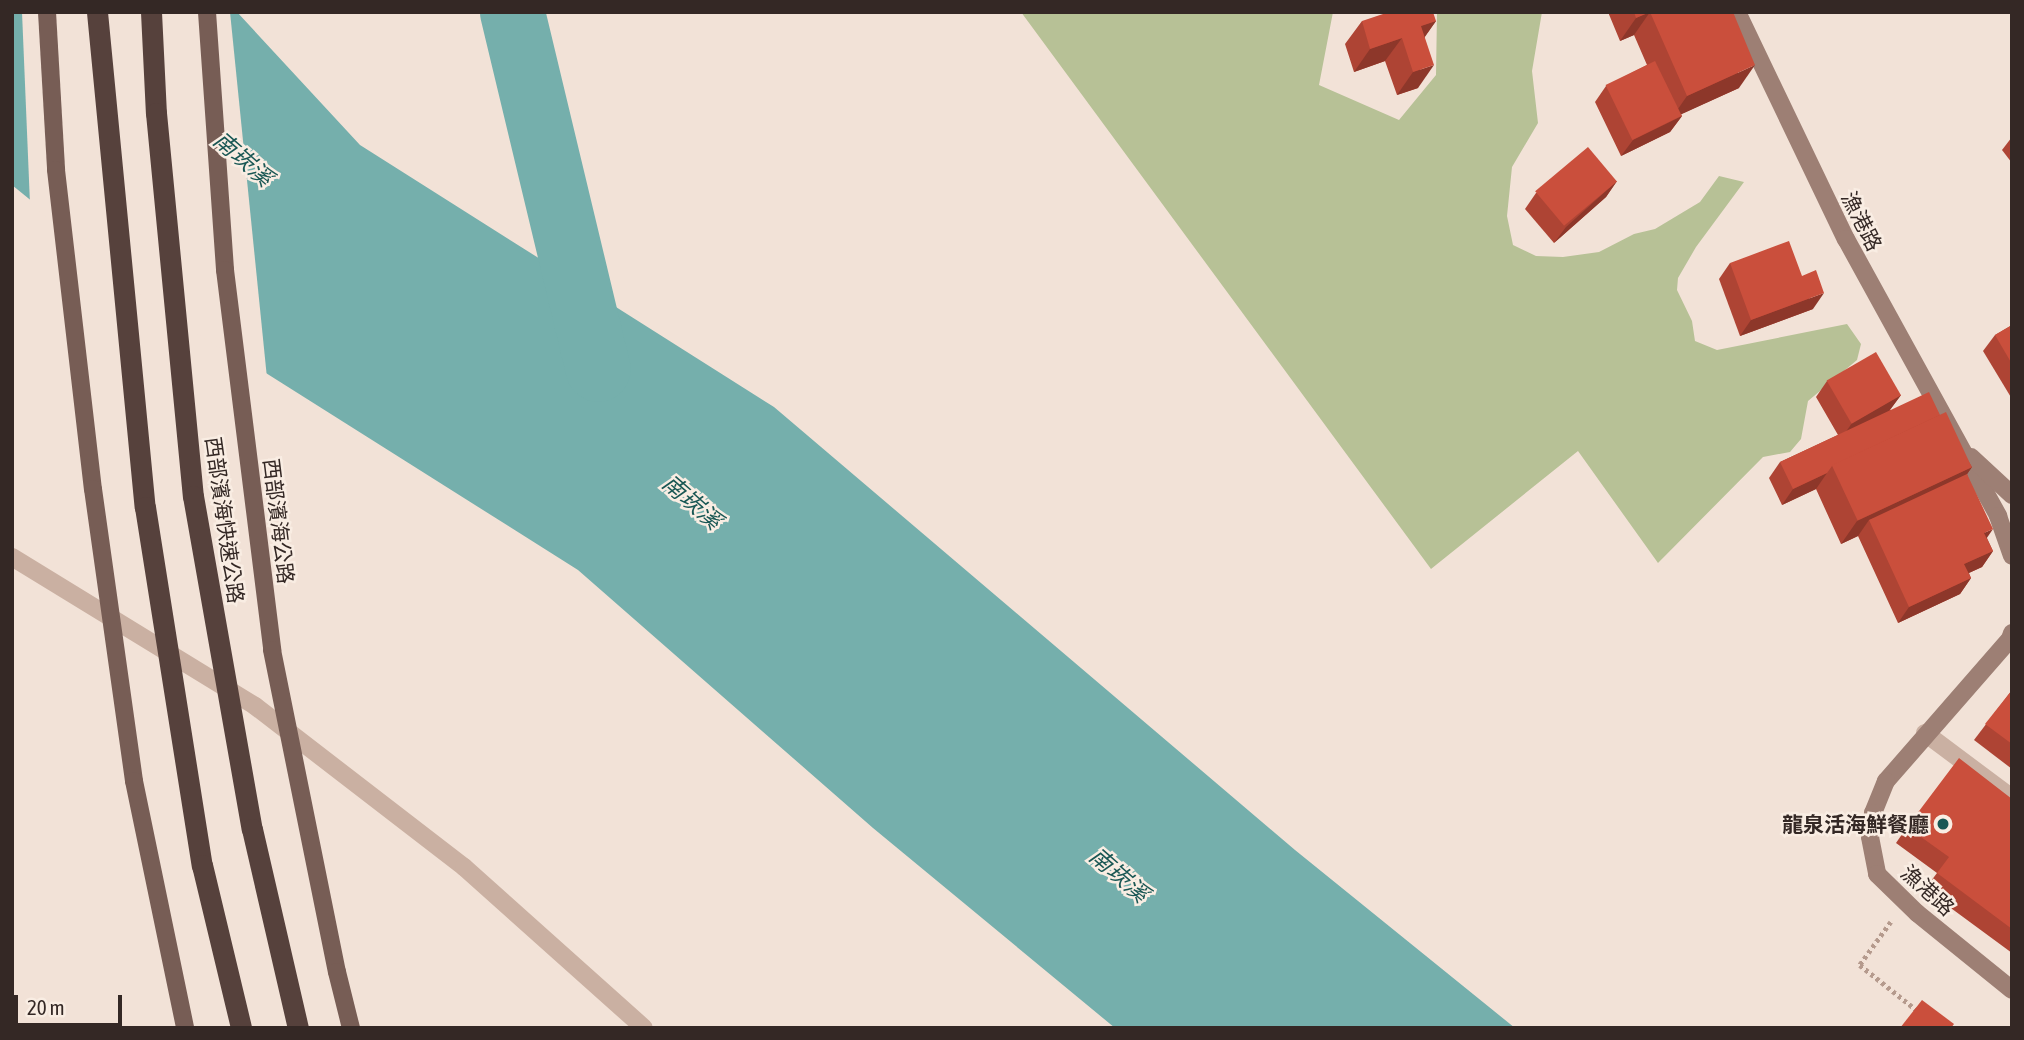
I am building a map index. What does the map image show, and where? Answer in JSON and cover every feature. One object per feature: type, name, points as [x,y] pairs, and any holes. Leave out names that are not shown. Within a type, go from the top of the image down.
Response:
[{"type":"highway","points":[[97,12],[145,507],[202,865],[241,1028]]},
{"type":"highway","name":"西部濱海快速公路","points":[[151,12],[156,113],[193,496],[252,829],[298,1028]]},
{"type":"main road","points":[[47,12],[56,170],[93,489],[134,781],[185,1028]]},
{"type":"main road","name":"西部濱海公路","points":[[207,12],[225,270],[272,650],[337,972],[351,1028]]},
{"type":"street","name":"漁港路","points":[[1737,12],[1846,239],[1998,516],[2012,555]]},
{"type":"street","name":"漁港路","points":[[1958,445],[2012,495]]},
{"type":"street","points":[[12,557],[255,706],[464,867],[644,1028]]},
{"type":"street","name":"漁港路","points":[[2011,636],[1886,781],[1872,813],[1870,838],[1877,874],[1905,901],[2012,989]]},
{"type":"street","points":[[1925,733],[2012,798]]},
{"type":"path","points":[[1905,901],[1860,965],[1930,1020]]},
{"type":"green space","points":[[1021,12],[1333,12],[1319,85],[1399,120],[1436,75],[1437,12],[1542,12],[1532,71],[1538,123],[1512,167],[1507,216],[1513,245],[1536,256],[1563,257],[1599,252],[1634,234],[1655,229],[1700,202],[1719,176],[1744,182],[1696,247],[1678,278],[1677,290],[1692,321],[1695,341],[1717,350],[1847,324],[1861,344],[1857,360],[1808,401],[1801,439],[1790,452],[1763,457],[1658,563],[1578,451],[1431,569]]},
{"type":"water","name":"南崁溪","points":[[12,12],[237,12],[360,145],[774,407],[1295,850],[1515,1028],[1115,1028],[873,828],[578,570],[163,308],[12,185]]},
{"type":"pier","points":[[22,12],[230,12],[267,378],[161,311],[30,204]]},
{"type":"building","points":[[1389,12],[1433,12],[1436,21],[1421,26],[1434,65],[1413,72],[1402,38],[1370,49],[1362,21]]},
{"type":"building","points":[[1634,12],[1650,12],[1636,18]]},
{"type":"building","points":[[1650,12],[1733,12],[1755,65],[1687,96]]},
{"type":"building","points":[[1655,61],[1682,116],[1632,140],[1606,85]]},
{"type":"building","points":[[1588,147],[1617,181],[1564,226],[1535,191]]},
{"type":"building","points":[[1789,241],[1802,276],[1816,270],[1824,293],[1751,320],[1730,263]]},
{"type":"building","points":[[2012,325],[2012,364],[1995,335]]},
{"type":"building","points":[[1876,352],[1901,395],[1852,424],[1827,380]]},
{"type":"building","points":[[1929,392],[1940,415],[1832,466],[1827,473],[1793,489],[1780,462]]},
{"type":"building","points":[[1946,412],[1972,467],[1858,521],[1832,465]]},
{"type":"building","points":[[1967,474],[1993,529],[1984,533],[1993,551],[1964,564],[1971,578],[1909,607],[1869,520]]},
{"type":"building","points":[[2012,690],[2012,744],[1985,724]]},
{"type":"building","points":[[1959,758],[2012,799],[2012,929],[1937,873],[1949,857],[1907,827]]},
{"type":"building","points":[[1922,1000],[1954,1024],[1951,1028],[1900,1028]]},
{"type":"waterway","points":[[512,12],[598,369]]},
{"type":"place","name":"龍泉活海鮮餐廳","points":[[1943,824]]}]
